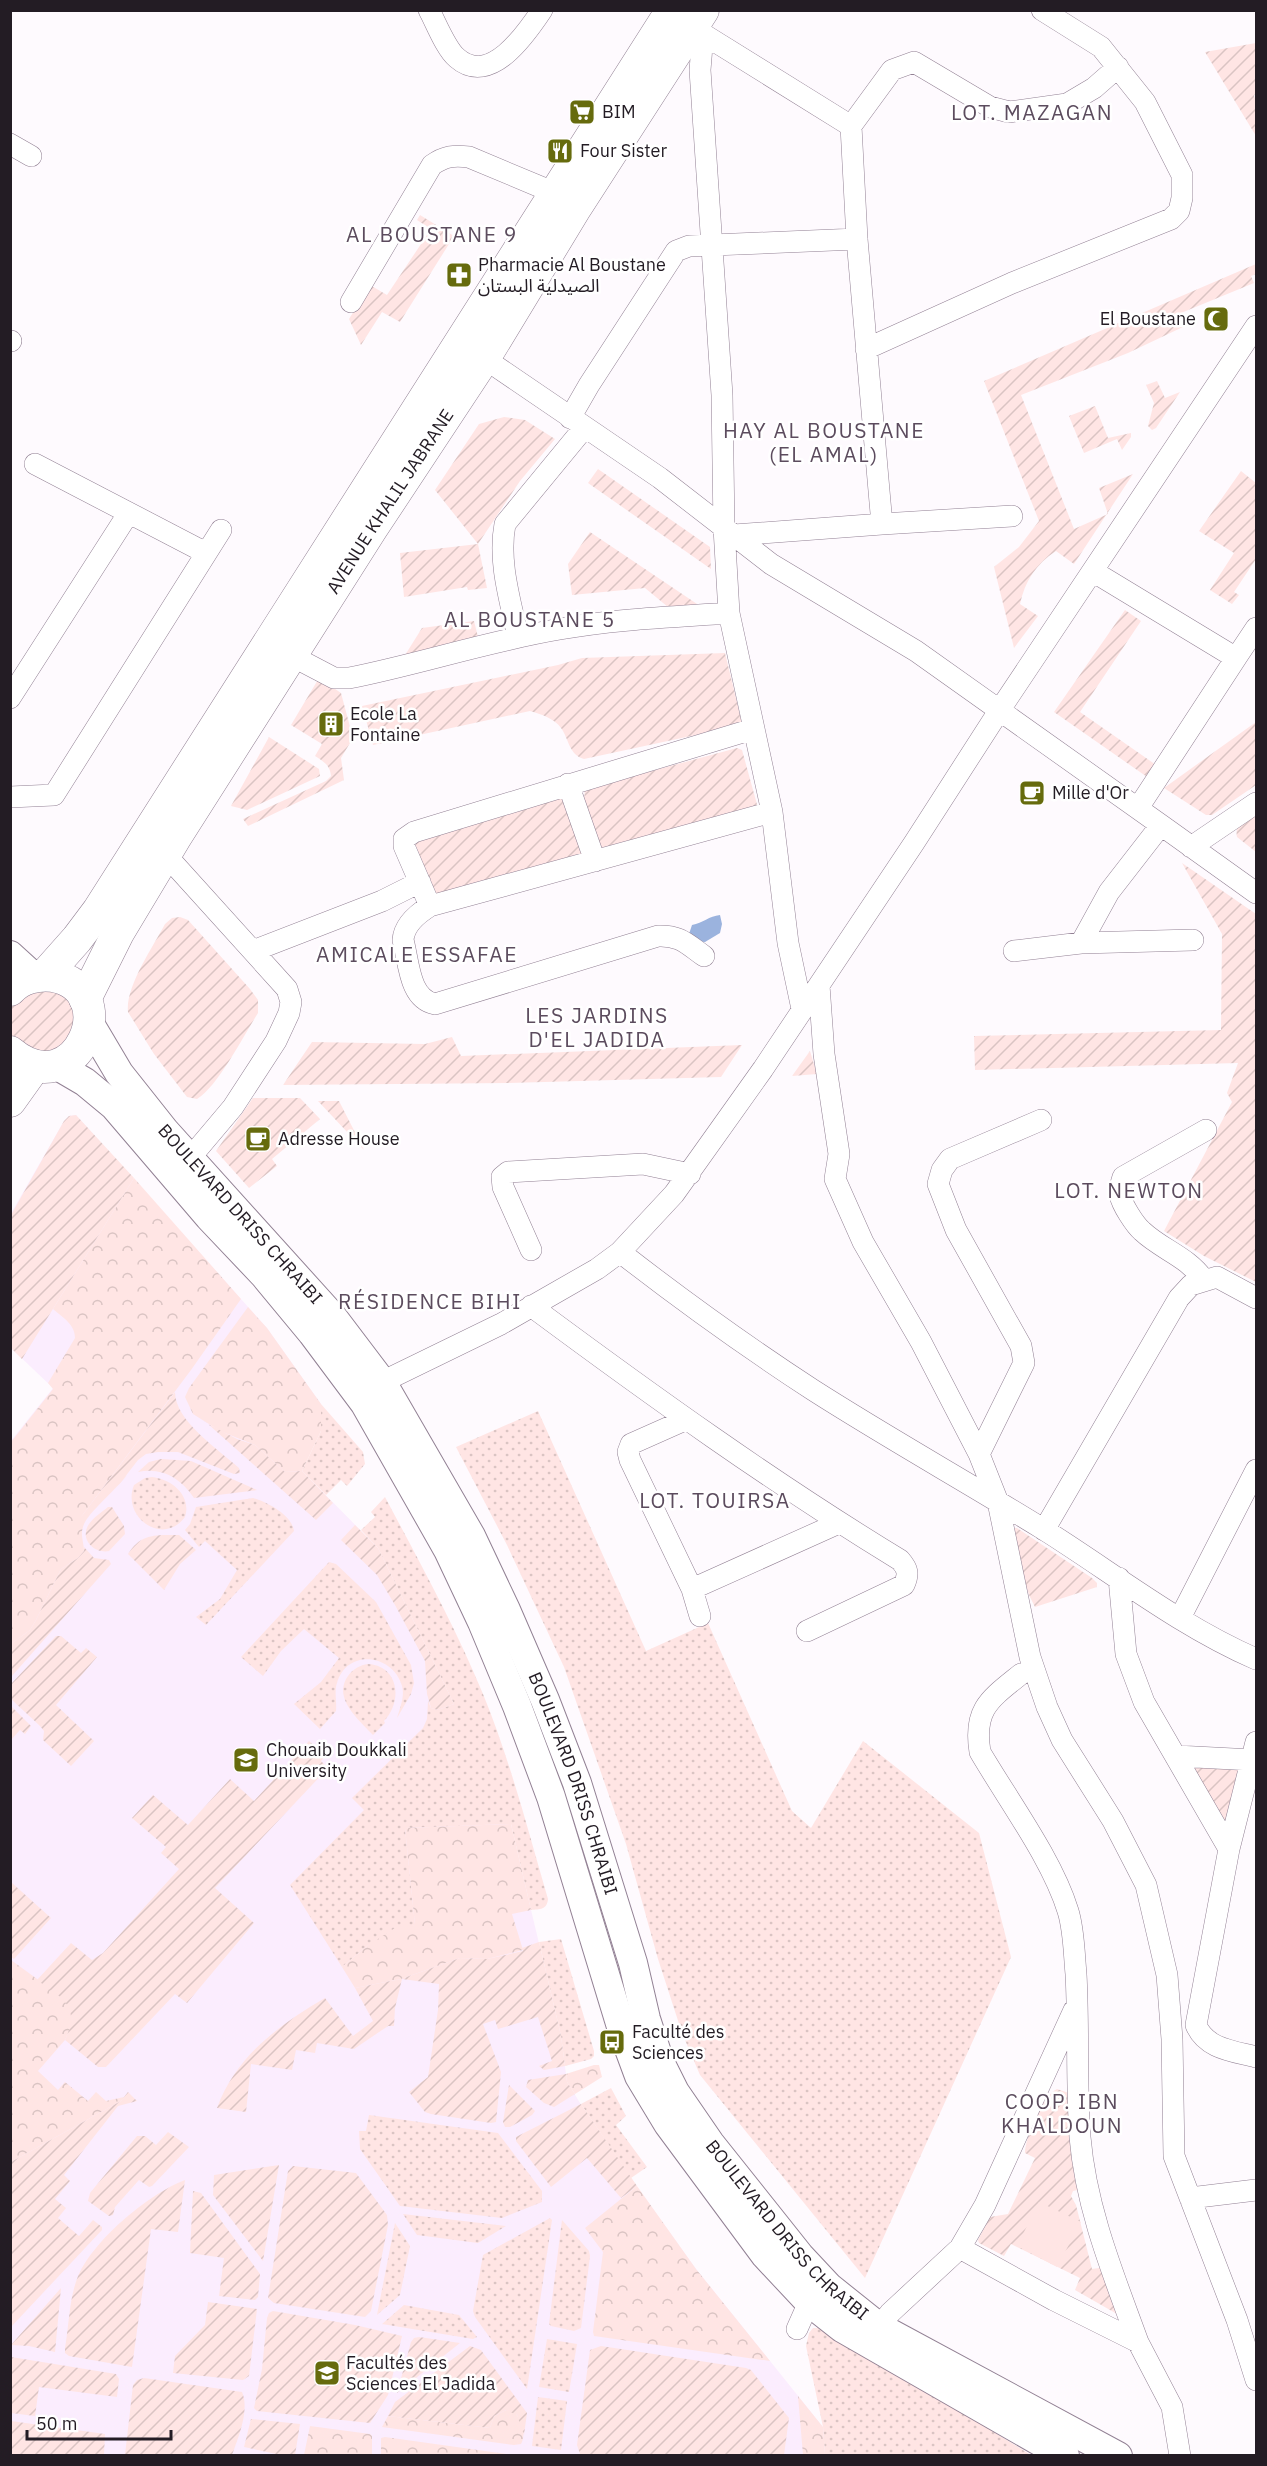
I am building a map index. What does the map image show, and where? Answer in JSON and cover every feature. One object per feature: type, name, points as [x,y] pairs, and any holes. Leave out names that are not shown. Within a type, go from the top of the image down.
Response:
[{"type":"main road","name":"AVENUE KHALIL JABRANE","points":[[87,1012],[118,933],[165,854],[292,656],[473,350],[555,193],[690,18]]},
{"type":"main road","name":"AVENUE KHALIL JABRANE","points":[[29,980],[77,939],[98,911],[473,350],[576,207],[690,18]]},
{"type":"main road","name":"BOULEVARD DRISS CHRAIBI","points":[[10,955],[29,980],[68,982],[87,1012],[118,1073],[165,1131],[332,1316],[382,1382],[471,1536],[506,1610],[577,1783],[633,1963],[646,2019],[660,2062],[675,2092],[710,2143],[800,2256],[829,2287],[879,2327],[1118,2456]]},
{"type":"main road","points":[[10,1101],[34,1061],[69,1060],[80,1050],[87,1038],[87,1012]]},
{"type":"main road","name":"BOULEVARD DRISS CHRAIBI","points":[[34,1061],[85,1082],[114,1106],[209,1217],[264,1275],[365,1404],[448,1550],[482,1622],[551,1797],[622,2030],[639,2076],[668,2124],[765,2255],[809,2302],[842,2328],[1065,2456]]},
{"type":"street","points":[[429,10],[455,57],[466,64],[480,67],[504,57],[511,51],[542,10]]},
{"type":"street","points":[[866,349],[1012,283],[1171,219],[1179,211],[1182,198],[1182,175],[1145,102],[1101,47],[1042,10]]},
{"type":"street","points":[[690,18],[851,126]]},
{"type":"street","points":[[690,18],[700,70],[722,395],[729,532],[729,613],[772,812],[788,943],[802,1010]]},
{"type":"street","points":[[882,524],[857,239],[851,126],[892,70],[914,62],[990,107],[1009,112],[1067,104],[1094,88],[1118,67]]},
{"type":"street","points":[[10,144],[31,156]]},
{"type":"street","points":[[351,302],[432,165],[443,157],[455,155],[469,157],[555,193]]},
{"type":"street","points":[[518,637],[503,566],[501,544],[505,524],[577,423],[667,261],[676,251],[689,246],[857,239]]},
{"type":"street","points":[[382,1382],[449,1351],[597,1269],[620,1252],[674,1194],[819,985],[1257,326]]},
{"type":"street","points":[[473,350],[660,478],[771,564],[916,651],[1257,893]]},
{"type":"street","points":[[34,464],[206,553]]},
{"type":"street","points":[[10,698],[128,514]]},
{"type":"street","points":[[729,532],[1012,516]]},
{"type":"street","points":[[10,797],[54,795],[221,530]]},
{"type":"street","points":[[1094,572],[1236,658]]},
{"type":"street","points":[[292,656],[334,678],[349,678],[518,637],[595,623],[729,613]]},
{"type":"street","points":[[1138,808],[1257,628]]},
{"type":"street","points":[[430,906],[404,846],[404,839],[414,832],[753,729]]},
{"type":"street","points":[[568,784],[595,861]]},
{"type":"street","points":[[1191,847],[1257,802]]},
{"type":"street","points":[[704,956],[680,938],[672,935],[658,936],[435,1004],[425,1002],[417,994],[403,940],[404,932],[412,920],[430,906],[772,812]]},
{"type":"street","points":[[1081,943],[1109,892],[1161,825]]},
{"type":"street","points":[[165,854],[287,989],[291,1002],[289,1013],[276,1041],[249,1085],[190,1158]]},
{"type":"street","points":[[253,951],[382,901],[420,882]]},
{"type":"street","points":[[1014,951],[1081,943],[1193,940]]},
{"type":"street","points":[[819,985],[824,1054],[839,1154],[834,1179],[863,1242],[921,1342],[979,1454],[998,1502],[1030,1657],[1047,1707],[1062,1740],[1113,1821],[1146,1885],[1167,1975],[1172,2039],[1174,2156],[1237,2320],[1257,2380]]},
{"type":"street","points":[[979,1454],[1024,1363],[1021,1346],[956,1230],[938,1184],[942,1170],[950,1159],[1041,1120]]},
{"type":"street","points":[[1204,1280],[1197,1270],[1176,1253],[1141,1231],[1120,1198],[1120,1189],[1123,1177],[1206,1130]]},
{"type":"street","points":[[531,1250],[503,1187],[502,1177],[508,1172],[643,1164],[690,1174]]},
{"type":"street","points":[[620,1252],[702,1315],[814,1390],[1044,1530],[1180,1618],[1231,1648],[1257,1659]]},
{"type":"street","points":[[1044,1530],[1179,1298],[1191,1285],[1217,1277],[1257,1298]]},
{"type":"street","points":[[531,1306],[685,1420],[839,1523],[900,1560],[907,1569],[908,1577],[904,1585],[807,1631]]},
{"type":"street","points":[[685,1420],[632,1444],[628,1452],[630,1461],[692,1589],[700,1616]]},
{"type":"street","points":[[1180,1618],[1257,1470]]},
{"type":"street","points":[[692,1589],[839,1523]]},
{"type":"street","points":[[1119,1578],[1126,1654],[1144,1702],[1229,1849]]},
{"type":"street","points":[[1021,1674],[991,1699],[980,1718],[977,1733],[980,1752],[1059,1887],[1069,1913],[1074,1945],[1077,2001],[1080,2139],[1095,2218],[1104,2252],[1138,2342],[1172,2407],[1180,2456]]},
{"type":"street","points":[[1176,1756],[1255,1751],[1229,1849],[1196,2025],[1201,2036],[1215,2046],[1257,2056]]},
{"type":"street","points":[[879,2327],[890,2313],[960,2248],[985,2205],[1077,2001]]},
{"type":"street","points":[[1043,2078],[1078,2088]]},
{"type":"street","points":[[1190,2198],[1257,2190]]},
{"type":"street","points":[[960,2248],[1054,2300],[1138,2342]]},
{"type":"street","points":[[797,2329],[809,2302]]},
{"type":"shaded area","name":"Chouaib Doukkali University","points":[[76,1115],[267,1328],[321,1404],[302,1471],[378,1548],[509,1817],[561,2036],[567,2082],[600,2135],[696,2269],[823,2427],[825,2455],[11,2456],[10,1442],[53,1388],[11,1348],[10,1215],[64,1121],[69,1116]]},
{"type":"green space","points":[[1256,43],[1256,92],[1254,96],[1256,136],[1205,52]]},
{"type":"green space","points":[[420,215],[454,236],[400,322],[382,312],[361,345],[349,319],[370,285],[387,295],[431,229],[417,220]]},
{"type":"green space","points":[[1256,264],[1256,274],[1251,276],[1254,283],[1181,313],[1185,326],[1128,353],[1021,395],[1074,529],[1106,515],[1074,564],[1056,551],[1032,574],[1020,604],[1038,616],[1014,648],[994,567],[1019,547],[1039,521],[984,381]]},
{"type":"green space","points":[[1157,381],[1165,398],[1180,392],[1156,428],[1152,430],[1148,426],[1154,403],[1146,385]]},
{"type":"green space","points":[[1095,406],[1108,438],[1131,433],[1131,437],[1122,450],[1117,439],[1084,453],[1069,416]]},
{"type":"green space","points":[[504,417],[525,420],[555,439],[520,481],[478,544],[435,490],[479,424]]},
{"type":"green space","points":[[598,469],[710,547],[711,569],[588,483]]},
{"type":"green space","points":[[1241,471],[1256,483],[1256,559],[1234,592],[1239,595],[1232,604],[1210,590],[1234,553],[1199,531]]},
{"type":"green space","points":[[1133,474],[1108,513],[1099,488]]},
{"type":"green space","points":[[590,532],[706,610],[674,612],[645,588],[572,595],[568,564]]},
{"type":"green space","points":[[478,544],[487,588],[468,590],[467,587],[404,597],[400,553]]},
{"type":"green space","points":[[1125,610],[1141,621],[1080,712],[1159,767],[1150,779],[1054,712]]},
{"type":"green space","points":[[474,621],[479,641],[402,660],[422,628]]},
{"type":"green space","points":[[725,653],[743,727],[584,759],[575,754],[564,732],[555,722],[530,711],[373,745],[362,706],[582,658]]},
{"type":"green space","points":[[319,678],[341,693],[353,738],[341,758],[344,780],[248,826],[243,819],[326,781],[331,776],[328,766],[315,756],[322,744],[291,725]]},
{"type":"green space","points":[[1256,722],[1256,785],[1212,815],[1206,815],[1164,788]]},
{"type":"green space","points":[[269,737],[319,769],[320,776],[247,810],[231,806]]},
{"type":"green space","points":[[737,748],[742,750],[758,808],[601,853],[584,799],[585,789]]},
{"type":"green space","points":[[557,798],[563,799],[586,860],[435,899],[415,843],[416,839]]},
{"type":"green space","points":[[1256,813],[1256,852],[1237,837],[1237,829],[1242,822]]},
{"type":"green space","points":[[1182,863],[1256,914],[1256,1282],[1204,1256],[1164,1231],[1232,1102],[1227,1093],[1238,1063],[975,1070],[974,1036],[1221,1030],[1222,934]]},
{"type":"green space","points":[[180,917],[188,920],[258,1000],[258,1013],[230,1059],[214,1083],[197,1099],[187,1097],[154,1054],[128,1012],[128,1002],[135,979],[147,955],[165,924],[172,918]]},
{"type":"green space","points":[[46,981],[84,1013],[60,1057],[11,1040],[10,1000]]},
{"type":"green space","points":[[452,1037],[461,1056],[742,1045],[721,1077],[509,1083],[283,1085],[312,1042],[425,1044]]},
{"type":"green space","points":[[810,1051],[817,1074],[792,1076]]},
{"type":"green space","points":[[253,1098],[300,1098],[320,1119],[272,1159],[277,1166],[249,1188],[216,1151]]},
{"type":"green space","points":[[318,1101],[339,1101],[364,1150]]},
{"type":"green space","points":[[76,1115],[134,1178],[22,1359],[11,1348],[11,1215],[64,1121],[69,1116]]},
{"type":"green space","points":[[134,1178],[241,1299],[81,1517],[127,1475],[85,1522],[82,1533],[84,1551],[78,1558],[61,1569],[30,1630],[11,1644],[11,1442],[53,1389],[48,1383],[75,1338],[70,1325],[53,1309]]},
{"type":"green space","points":[[248,1307],[267,1328],[321,1404],[321,1431],[302,1471],[285,1472],[255,1445],[220,1431],[193,1414],[185,1397],[189,1388]]},
{"type":"green space","points":[[175,1392],[177,1403],[190,1424],[239,1468],[240,1473],[234,1474],[178,1452],[146,1454],[138,1460],[121,1482],[78,1521]]},
{"type":"green space","points":[[321,1404],[363,1452],[365,1464],[347,1486],[341,1480],[326,1495],[302,1471],[321,1431]]},
{"type":"green space","points":[[538,1411],[646,1651],[708,1623],[792,1811],[811,1828],[863,1741],[979,1833],[1011,1957],[865,2278],[700,2075],[682,2033],[658,1959],[626,1844],[564,1667],[507,1545],[456,1447]]},
{"type":"green space","points":[[208,1424],[237,1439],[255,1445],[285,1472],[302,1471],[333,1503],[316,1520]]},
{"type":"green space","points":[[161,1459],[191,1461],[257,1490],[194,1498],[183,1485],[170,1476],[155,1471],[138,1472],[149,1462]]},
{"type":"green space","points":[[152,1477],[173,1485],[183,1495],[185,1517],[176,1526],[166,1529],[146,1524],[133,1508],[134,1485],[145,1478]]},
{"type":"green space","points":[[385,1497],[449,1619],[483,1694],[510,1770],[548,1899],[545,1907],[531,1910],[511,1824],[405,1828],[415,1925],[367,1946],[342,1967],[290,1885],[364,1810],[352,1798],[423,1728],[427,1719],[428,1701],[431,1708],[438,1710],[454,1704],[378,1548],[361,1530],[375,1517],[371,1512]]},
{"type":"green space","points":[[253,1498],[272,1506],[284,1515],[294,1531],[206,1625],[196,1617],[220,1599],[237,1570],[205,1541],[199,1547],[185,1530],[190,1524],[196,1507]]},
{"type":"green space","points":[[108,1507],[112,1507],[124,1526],[125,1534],[109,1551],[103,1551],[93,1548],[87,1540],[86,1530],[91,1521]]},
{"type":"green space","points":[[355,1525],[378,1548],[454,1704],[438,1710],[431,1708],[427,1694],[425,1661],[395,1605],[377,1575],[341,1540]]},
{"type":"green space","points":[[1013,1528],[1017,1528],[1092,1578],[1097,1583],[1097,1587],[1035,1607],[1010,1534]]},
{"type":"green space","points":[[156,1535],[179,1535],[196,1550],[180,1564],[164,1590],[128,1554],[138,1542],[144,1539]]},
{"type":"green space","points":[[84,1547],[94,1558],[109,1560],[111,1564],[11,1677],[11,1644],[30,1630],[61,1569],[78,1558],[84,1551]]},
{"type":"green space","points":[[329,1562],[336,1564],[376,1602],[411,1665],[414,1683],[411,1694],[397,1718],[403,1694],[397,1675],[380,1662],[370,1659],[360,1660],[350,1664],[342,1672],[336,1686],[336,1711],[320,1729],[294,1704],[321,1682],[339,1658],[304,1629],[281,1651],[263,1676],[241,1657]]},
{"type":"green space","points":[[56,1636],[61,1636],[81,1653],[86,1648],[97,1657],[56,1705],[94,1741],[71,1766],[43,1740],[44,1731],[40,1726],[11,1699],[11,1684]]},
{"type":"green space","points":[[368,1664],[386,1671],[395,1686],[394,1704],[390,1713],[385,1723],[373,1735],[349,1708],[343,1692],[348,1676],[362,1665]]},
{"type":"green space","points":[[11,1706],[31,1726],[25,1734],[20,1730],[11,1740]]},
{"type":"green space","points":[[309,1741],[326,1755],[321,1761],[328,1768],[215,1888],[254,1923],[187,2003],[175,1994],[106,2067],[98,2067],[65,2040],[71,2019],[67,2004],[37,1980],[71,1943],[92,1960],[103,1953],[179,1869],[161,1853],[166,1847],[132,1818],[153,1795],[188,1825],[230,1779],[254,1801]]},
{"type":"green space","points":[[1195,1766],[1239,1768],[1226,1823],[1194,1771]]},
{"type":"green space","points":[[511,1824],[531,1910],[512,1914],[523,1950],[487,1959],[460,1958],[401,1979],[355,1988],[342,1967],[367,1946],[395,1928],[415,1925],[405,1828]]},
{"type":"green space","points":[[11,1882],[51,1918],[14,1959],[10,1956]]},
{"type":"green space","points":[[561,1939],[594,2051],[591,2059],[565,2066],[561,2036],[539,1942]]},
{"type":"green space","points":[[539,1942],[561,2036],[565,2066],[544,2070],[539,2066],[552,2061],[538,2017],[498,2029],[495,2020],[483,2024],[501,2072],[496,2122],[425,2112],[409,2092],[428,2077],[438,2010],[439,1984],[402,1979],[395,2008],[394,2026],[388,2026],[354,2049],[317,2043],[315,2053],[296,2050],[292,2070],[251,2064],[246,2112],[217,2108],[225,2089],[247,2057],[291,2019],[325,1998],[353,2036],[373,2021],[355,1988],[401,1979],[460,1958],[487,1959],[523,1951],[522,1948]]},
{"type":"green space","points":[[11,1960],[66,2000],[72,2013],[72,2024],[65,2040],[38,2071],[58,2090],[65,2082],[88,2101],[96,2092],[106,2101],[124,2097],[121,2101],[11,2162]]},
{"type":"green space","points":[[599,2065],[602,2077],[575,2094],[567,2082],[566,2074]]},
{"type":"green space","points":[[566,2074],[567,2082],[575,2094],[554,2107],[544,2103],[526,2087],[528,2080]]},
{"type":"green space","points":[[509,2085],[535,2111],[510,2127],[505,2127],[503,2122]]},
{"type":"green space","points":[[611,2088],[626,2116],[616,2125],[647,2167],[631,2178],[581,2104]]},
{"type":"green space","points":[[1057,2089],[1069,2093],[1082,2189],[1073,2191],[1071,2196],[1076,2205],[1092,2269],[1106,2267],[1117,2314],[1075,2290],[1080,2278],[1011,2244],[1004,2256],[979,2243],[978,2240],[990,2217],[1008,2214],[1035,2158],[1025,2153],[1031,2128],[1046,2099]]},
{"type":"green space","points":[[128,2092],[137,2101],[118,2106],[64,2175],[70,2181],[55,2199],[66,2208],[58,2218],[79,2236],[93,2220],[102,2227],[102,2230],[11,2327],[11,2162],[121,2101]]},
{"type":"green space","points":[[581,2104],[637,2186],[621,2198],[587,2158],[551,2187],[516,2141],[516,2137]]},
{"type":"green space","points":[[369,2115],[498,2133],[542,2191],[542,2202],[502,2218],[400,2206],[360,2149],[359,2131],[366,2131]]},
{"type":"green space","points":[[168,2132],[189,2147],[152,2186],[149,2187],[139,2180],[115,2207],[113,2215],[109,2216],[88,2201],[90,2193],[137,2136],[145,2136],[156,2145]]},
{"type":"green space","points":[[279,2165],[263,2261],[213,2195],[214,2175]]},
{"type":"green space","points":[[293,2166],[356,2173],[387,2215],[388,2225],[371,2311],[365,2317],[274,2303],[268,2298],[288,2171]]},
{"type":"green space","points":[[185,2180],[178,2232],[151,2229],[132,2367],[69,2356],[65,2353],[65,2348],[71,2304],[74,2287],[84,2265],[122,2221],[154,2196]]},
{"type":"green space","points":[[637,2186],[696,2269],[770,2361],[594,2336],[603,2252],[585,2228]]},
{"type":"green space","points":[[193,2191],[201,2193],[260,2274],[258,2297],[255,2300],[219,2296],[224,2258],[190,2253]]},
{"type":"green space","points":[[1039,2202],[1081,2222],[1057,2267],[1017,2246]]},
{"type":"green space","points":[[403,2214],[506,2226],[478,2243],[417,2235]]},
{"type":"green space","points":[[550,2218],[552,2220],[527,2389],[473,2311],[483,2255]]},
{"type":"green space","points":[[562,2220],[589,2251],[590,2256],[581,2328],[574,2331],[549,2324]]},
{"type":"green space","points":[[395,2223],[410,2246],[400,2295],[377,2315]]},
{"type":"green space","points":[[61,2288],[55,2352],[29,2346],[11,2345]]},
{"type":"green space","points":[[208,2302],[257,2309],[249,2376],[243,2380],[173,2373],[175,2356],[205,2325]]},
{"type":"green space","points":[[404,2305],[459,2315],[477,2337],[473,2339],[382,2324]]},
{"type":"green space","points":[[273,2311],[355,2325],[402,2336],[388,2395],[370,2423],[257,2411],[254,2408],[262,2369],[267,2318]]},
{"type":"green space","points":[[813,2328],[821,2328],[863,2350],[1031,2455],[825,2455],[823,2427],[806,2346],[809,2333]]},
{"type":"green space","points":[[414,2338],[460,2343],[397,2393],[411,2342]]},
{"type":"green space","points":[[547,2339],[577,2344],[569,2392],[539,2387]]},
{"type":"green space","points":[[470,2346],[481,2350],[527,2413],[524,2435],[517,2415],[506,2410],[494,2416],[490,2428],[388,2416],[395,2402]]},
{"type":"green space","points":[[601,2346],[751,2370],[789,2418],[784,2455],[580,2454],[577,2445],[590,2350]]},
{"type":"green space","points":[[11,2357],[116,2374],[119,2379],[117,2397],[39,2387],[35,2416],[11,2413]]},
{"type":"green space","points":[[144,2378],[242,2392],[244,2415],[232,2455],[125,2455],[133,2385],[137,2380]]},
{"type":"green space","points":[[798,2396],[823,2427],[825,2455],[803,2455]]},
{"type":"green space","points":[[538,2397],[567,2401],[561,2450],[532,2446]]},
{"type":"green space","points":[[506,2410],[513,2411],[521,2422],[523,2440],[521,2444],[514,2445],[382,2427],[388,2416],[490,2428],[494,2416]]},
{"type":"green space","points":[[251,2419],[300,2424],[295,2455],[281,2455],[244,2447]]},
{"type":"green space","points":[[11,2421],[105,2434],[104,2455],[11,2455]]},
{"type":"green space","points":[[310,2426],[370,2434],[372,2436],[372,2455],[304,2455]]},
{"type":"green space","points":[[381,2438],[513,2455],[381,2455]]},
{"type":"water","points":[[720,915],[722,924],[720,933],[705,942],[693,941],[689,934],[692,925]]},
{"type":"place","name":"BIM","points":[[582,112]]},
{"type":"place","name":"Four Sister","points":[[560,151]]},
{"type":"place","name":"Pharmacie Al Boustane الصيدلية البستان","points":[[459,275]]},
{"type":"place","name":"El Boustane","points":[[1216,319]]},
{"type":"place","name":"Ecole La Fontaine","points":[[331,724]]},
{"type":"place","name":"Mille d'Or","points":[[1032,793]]},
{"type":"place","name":"Adresse House","points":[[258,1139]]},
{"type":"place","name":"Chouaib Doukkali University","points":[[246,1760]]},
{"type":"place","name":"Faculté des Sciences","points":[[612,2042]]},
{"type":"place","name":"Facultés des Sciences El Jadida","points":[[327,2373]]},
{"type":"district","name":"LOT. MAZAGAN","points":[[1032,113]]},
{"type":"district","name":"AL BOUSTANE 9","points":[[432,235]]},
{"type":"district","name":"HAY AL BOUSTANE (EL AMAL)","points":[[824,443]]},
{"type":"district","name":"AL BOUSTANE 5","points":[[530,620]]},
{"type":"district","name":"AMICALE ESSAFAE","points":[[417,955]]},
{"type":"district","name":"LES JARDINS D'EL JADIDA","points":[[597,1028]]},
{"type":"district","name":"LOT. NEWTON","points":[[1129,1191]]},
{"type":"district","name":"RÉSIDENCE BIHI","points":[[430,1302]]},
{"type":"district","name":"LOT. TOUIRSA","points":[[715,1501]]},
{"type":"district","name":"COOP. IBN KHALDOUN","points":[[1062,2114]]}]
